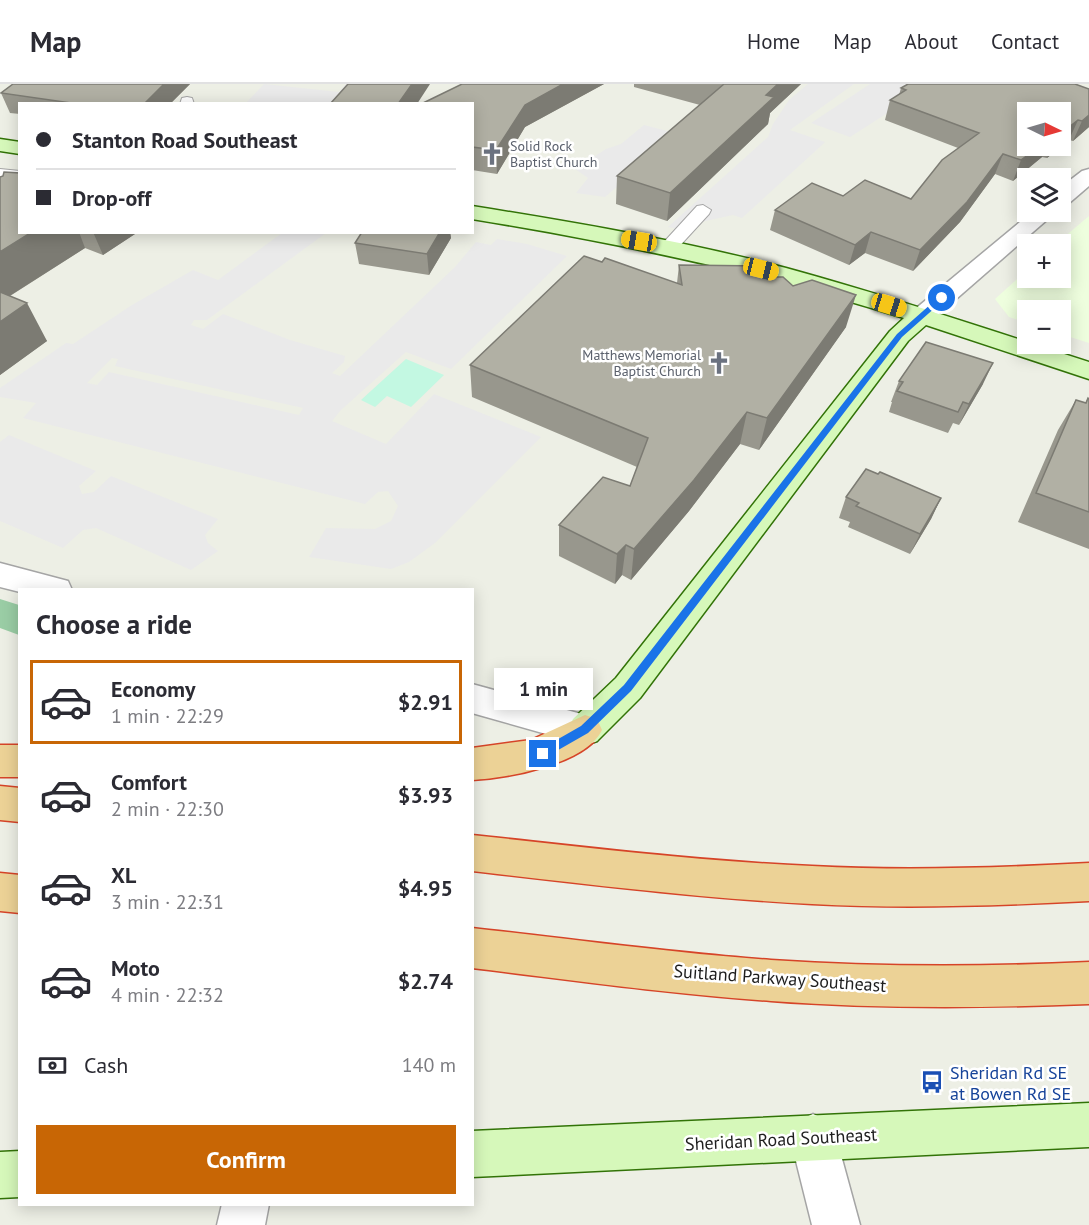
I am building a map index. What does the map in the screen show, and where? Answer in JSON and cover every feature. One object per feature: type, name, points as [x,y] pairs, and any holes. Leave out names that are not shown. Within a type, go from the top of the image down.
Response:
[{"type":"highway","points":[[474,764],[517,760],[543,754],[585,730]]},
{"type":"highway","points":[[0,761],[18,761]]},
{"type":"highway","points":[[0,803],[18,806]]},
{"type":"highway","points":[[474,853],[721,879],[814,885],[988,888],[1089,882]]},
{"type":"highway","points":[[0,892],[18,894]]},
{"type":"highway","name":"Suitland Parkway Southeast","points":[[474,948],[718,975],[814,983],[997,987],[1089,984]]},
{"type":"main road","points":[[0,145],[18,148]]},
{"type":"main road","points":[[474,212],[669,247],[776,273],[922,315],[1089,371]]},
{"type":"main road","points":[[585,730],[627,688],[899,336],[922,315]]},
{"type":"main road","name":"Sheridan Road Southeast","points":[[474,1154],[1089,1125]]},
{"type":"main road","points":[[0,1175],[18,1174]]},
{"type":"street","points":[[1071,190],[1089,175]]},
{"type":"street","points":[[922,315],[1033,222]]},
{"type":"street","points":[[0,574],[50,588]]},
{"type":"street","points":[[474,699],[585,730]]},
{"type":"street","points":[[813,1137],[836,1225]]},
{"type":"street","points":[[241,1225],[246,1206]]},
{"type":"lane","points":[[0,174],[18,176]]},
{"type":"lane","points":[[669,247],[703,210]]},
{"type":"shaded area","points":[[264,84],[339,92],[346,84],[375,88],[355,102],[247,102]]},
{"type":"shaded area","points":[[808,84],[854,84],[790,130],[825,142],[742,218],[733,215],[701,222],[693,232],[668,227],[768,137],[773,124],[789,100]]},
{"type":"shaded area","points":[[870,84],[933,84],[850,137],[811,123]]},
{"type":"shaded area","points":[[644,125],[671,132],[653,156],[605,197],[576,193],[588,178],[575,169],[606,149],[621,144]]},
{"type":"shaded area","points":[[1089,216],[1089,343],[1071,337],[1071,300],[1017,300],[1017,320],[1009,317],[995,299],[1017,279],[1017,288],[1071,288],[1071,234],[1068,234]]},
{"type":"shaded area","points":[[281,234],[325,234],[207,320],[194,320],[191,325],[203,329],[223,314],[290,340],[345,356],[344,362],[332,373],[340,376],[455,267],[476,242],[491,245],[497,239],[527,244],[567,256],[451,369],[406,352],[341,410],[332,421],[386,444],[434,394],[541,437],[435,543],[409,562],[391,569],[309,557],[326,528],[375,529],[391,521],[398,506],[388,491],[378,492],[365,504],[23,418],[36,403],[0,397],[0,388],[66,343],[73,344],[132,305],[193,270],[218,280]],"holes":[[[112,358],[118,359],[115,366],[303,408],[299,415],[109,372],[97,385],[87,383]]]},
{"type":"shaded area","points":[[406,359],[444,375],[411,407],[387,396],[375,407],[361,400]]},
{"type":"shaded area","points":[[9,435],[96,471],[79,486],[82,494],[94,492],[111,476],[218,519],[205,535],[208,543],[218,551],[191,570],[96,528],[83,530],[63,548],[0,521],[0,442]]},
{"type":"shaded area","points":[[0,599],[18,605],[18,635],[0,628]]},
{"type":"building","points":[[13,84],[164,84],[146,102],[64,102],[1,93]]},
{"type":"building","points":[[348,84],[412,84],[399,102],[332,102]]},
{"type":"building","points":[[462,84],[563,84],[525,105],[496,150],[474,147],[474,102],[425,102]]},
{"type":"building","points":[[724,84],[778,84],[766,95],[774,97],[670,193],[617,176]]},
{"type":"building","points":[[908,84],[1075,84],[1089,89],[1089,115],[1071,125],[1071,102],[1017,102],[1017,156],[1026,156],[1021,160],[1003,154],[967,202],[920,250],[871,232],[855,245],[775,210],[812,183],[843,196],[865,180],[911,199],[942,160],[979,133],[890,100],[906,90],[901,88]]},
{"type":"building","points":[[4,172],[18,173],[18,234],[29,234],[0,252],[0,177]]},
{"type":"building","points":[[361,234],[439,234],[427,254],[355,243]]},
{"type":"building","points":[[584,256],[602,262],[605,258],[682,285],[679,265],[765,266],[767,277],[783,277],[793,286],[812,280],[856,295],[767,418],[747,412],[694,480],[634,549],[626,545],[617,554],[559,525],[603,477],[630,486],[648,438],[470,365]]},
{"type":"building","points":[[0,292],[27,303],[0,322]]},
{"type":"building","points":[[926,342],[993,363],[969,404],[963,402],[958,412],[897,391],[903,382],[899,381]]},
{"type":"building","points":[[1088,398],[1089,512],[1036,493],[1076,400],[1086,403]]},
{"type":"building","points":[[866,469],[878,474],[880,472],[941,498],[920,534],[856,506],[859,503],[846,497]]},
{"type":"place","name":"Solid Rock Baptist Church","points":[[492,154]]},
{"type":"place","name":"Matthews Memorial Baptist Church","points":[[719,363]]},
{"type":"place","name":"Sheridan Rd SE at Bowen Rd SE","points":[[932,1082]]},
{"type":"route","points":[[543,754],[585,730],[627,688],[899,336],[942,298]]}]
